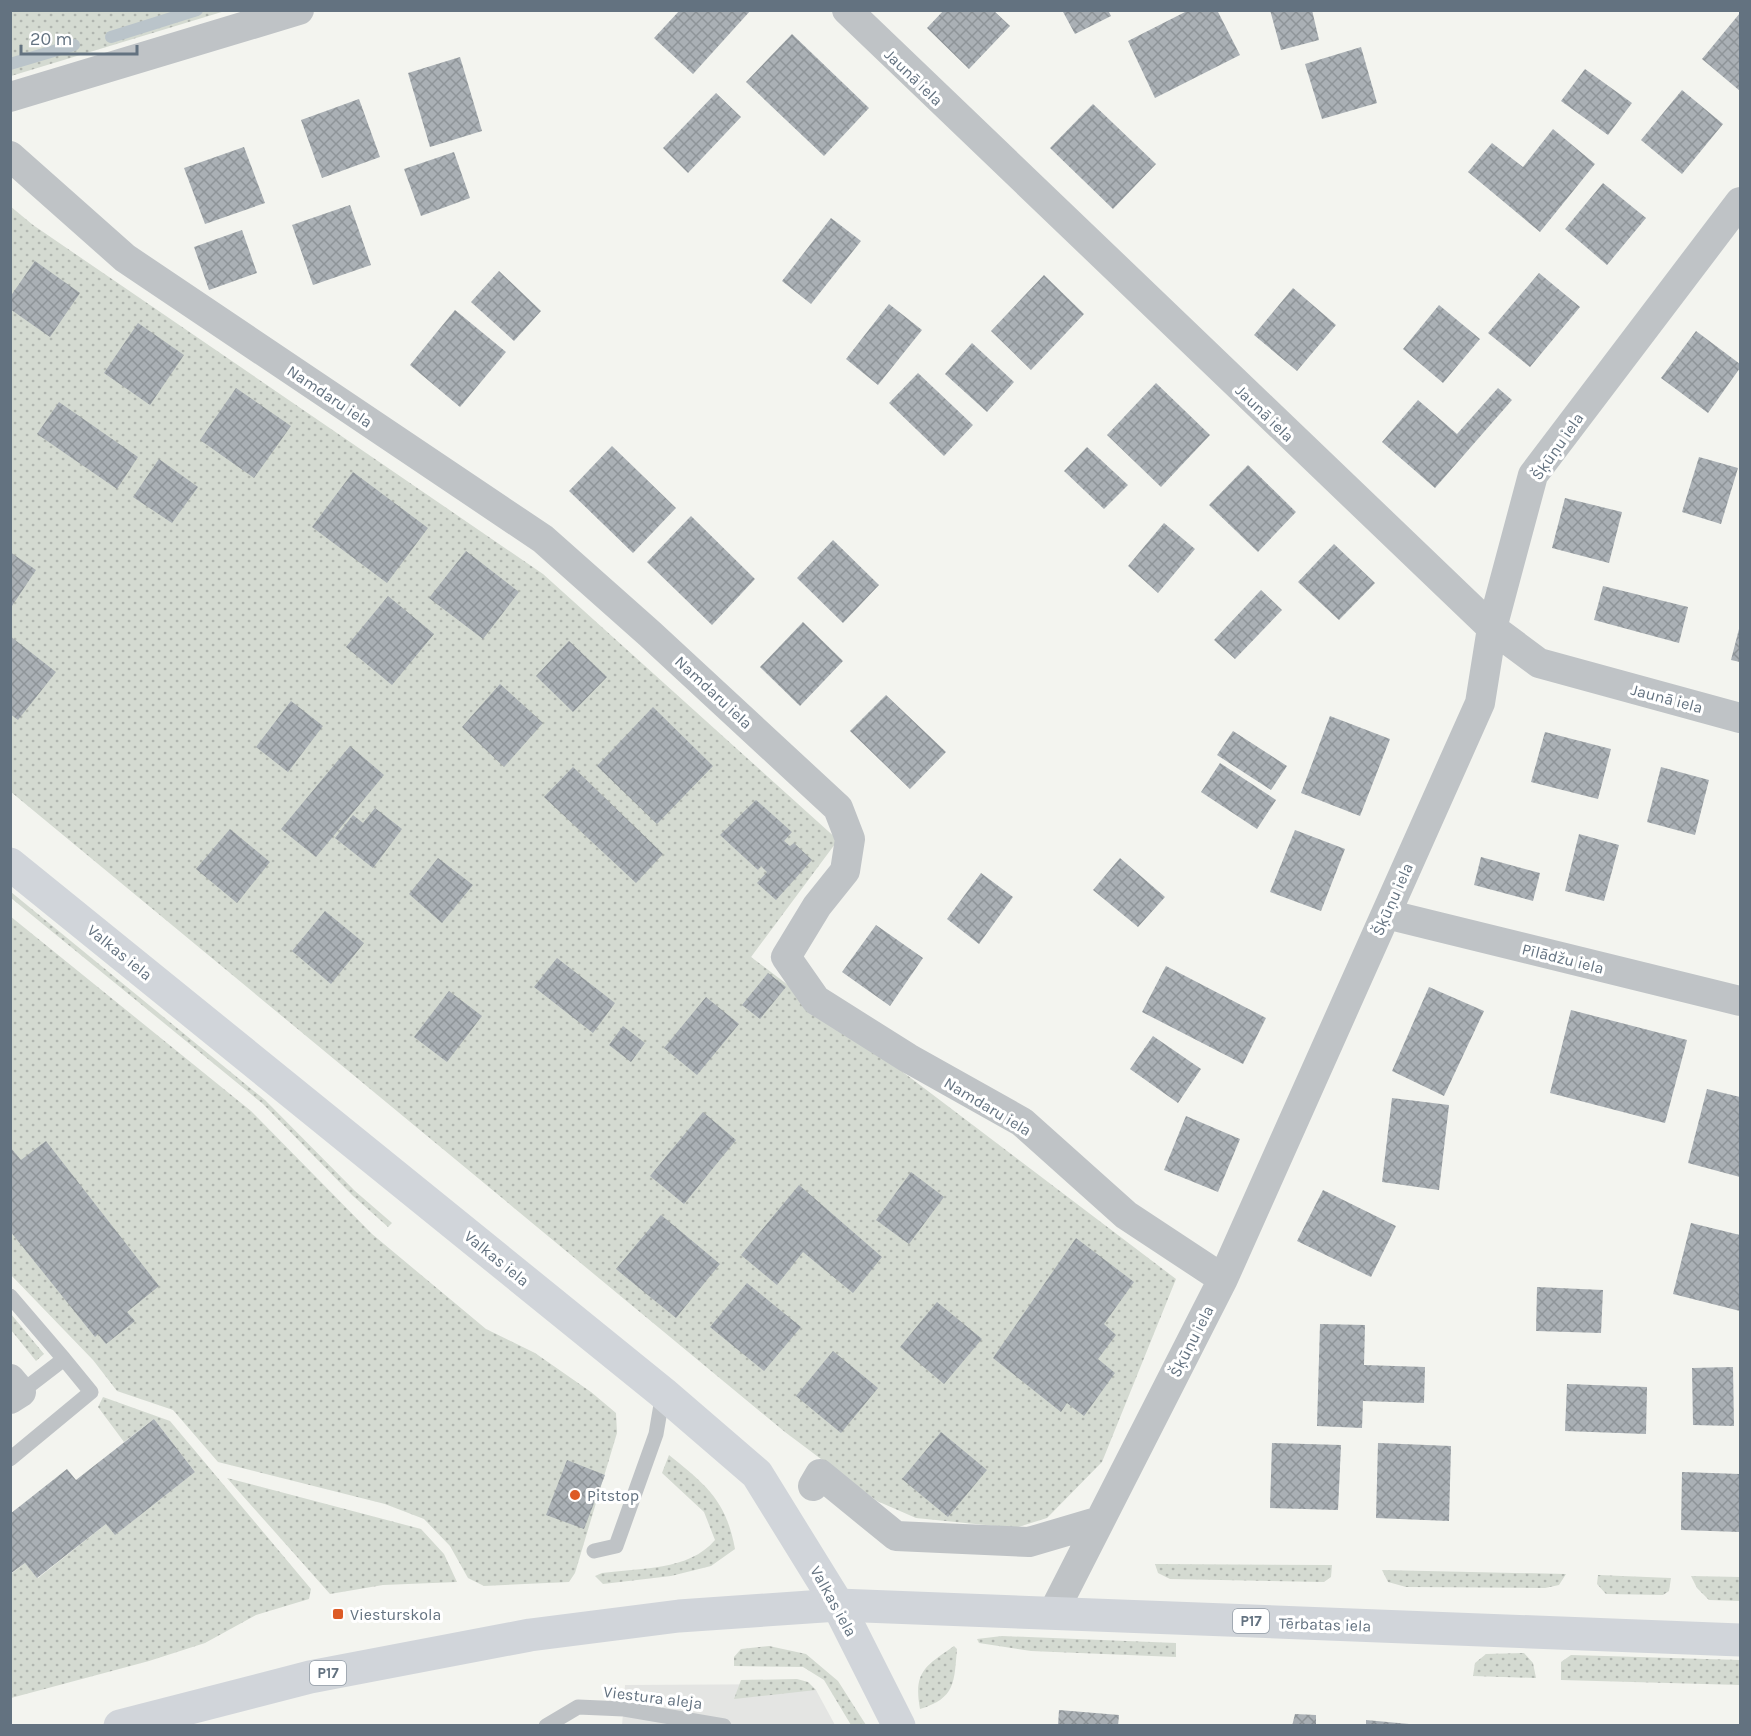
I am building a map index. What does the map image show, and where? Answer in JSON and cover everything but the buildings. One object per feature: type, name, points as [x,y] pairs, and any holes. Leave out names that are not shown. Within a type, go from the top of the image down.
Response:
[{"type":"main road","name":"Valkas iela","points":[[10,864],[663,1393],[756,1474],[838,1605],[899,1725]]},
{"type":"main road","name":"Tērbatas iela","points":[[838,1605],[1740,1640]]},
{"type":"main road","name":"P17","points":[[120,1725],[310,1677],[530,1635],[680,1616],[838,1605]]},
{"type":"street","points":[[10,97],[299,10]]},
{"type":"street","name":"Jaunā iela","points":[[847,10],[1491,628],[1539,663],[1740,718]]},
{"type":"street","name":"Namdaru iela","points":[[10,156],[125,258],[543,539],[650,633],[837,808],[850,839],[845,871],[817,906],[786,957],[816,999],[909,1058],[1022,1122],[1126,1215],[1223,1279]]},
{"type":"street","name":"Šķūņu iela","points":[[1053,1613],[1097,1522],[1223,1279],[1480,703],[1491,628],[1533,475],[1740,202]]},
{"type":"street","name":"Pīlādžu iela","points":[[1386,914],[1740,1001]]},
{"type":"street","points":[[813,1486],[820,1474],[896,1536],[1029,1542],[1097,1522]]},
{"type":"lane","points":[[10,1296],[91,1392],[10,1459]]},
{"type":"lane","points":[[14,1390],[64,1359]]},
{"type":"lane","points":[[594,1551],[616,1546],[656,1434],[663,1393]]},
{"type":"lane","name":"Viestura aleja","points":[[546,1725],[578,1707],[624,1709],[724,1725]]},
{"type":"shaded area","points":[[11,10],[225,10],[225,11],[11,76]]},
{"type":"shaded area","points":[[10,206],[33,225],[543,574],[838,840],[751,957],[1176,1279],[1102,1462],[1047,1518],[1015,1528],[916,1518],[877,1501],[785,1432],[11,792]]},
{"type":"shaded area","points":[[11,892],[265,1100],[355,1191],[392,1223],[388,1227],[352,1195],[263,1104],[11,898]]},
{"type":"shaded area","points":[[10,916],[251,1111],[372,1234],[486,1329],[535,1353],[591,1392],[616,1413],[617,1433],[575,1573],[569,1582],[484,1586],[468,1578],[450,1546],[424,1519],[385,1504],[218,1462],[173,1410],[117,1391],[93,1360],[11,1275]]},
{"type":"shaded area","points":[[11,1314],[44,1354],[36,1361],[11,1330]]},
{"type":"shaded area","points":[[103,1397],[170,1421],[311,1589],[309,1599],[256,1615],[205,1643],[149,1661],[11,1698],[11,1574],[25,1563],[38,1578],[106,1524],[116,1534],[195,1472],[154,1419],[124,1442],[98,1407]]},
{"type":"shaded area","points":[[669,1455],[704,1485],[720,1506],[731,1532],[735,1549],[711,1566],[671,1576],[603,1584],[595,1576],[602,1573],[647,1569],[678,1563],[692,1558],[715,1540],[704,1512],[662,1473]]},
{"type":"shaded area","points":[[227,1478],[421,1529],[444,1554],[457,1582],[383,1585],[330,1594]]},
{"type":"shaded area","points":[[1155,1564],[1332,1565],[1331,1577],[1324,1582],[1170,1579],[1158,1573]]},
{"type":"shaded area","points":[[1382,1570],[1566,1574],[1559,1585],[1545,1588],[1406,1587],[1388,1582]]},
{"type":"shaded area","points":[[1598,1575],[1671,1578],[1669,1591],[1663,1595],[1606,1594],[1597,1584]]},
{"type":"shaded area","points":[[1691,1576],[1740,1577],[1740,1601],[1709,1600],[1697,1588]]},
{"type":"shaded area","points":[[1002,1636],[1176,1643],[1176,1657],[1031,1651],[979,1643],[977,1639]]},
{"type":"shaded area","points":[[769,1646],[806,1654],[838,1681],[866,1725],[851,1725],[824,1680],[803,1667],[734,1666],[734,1657],[741,1649]]},
{"type":"shaded area","points":[[954,1646],[957,1649],[951,1687],[941,1700],[920,1709],[918,1686],[920,1678],[929,1665]]},
{"type":"shaded area","points":[[1524,1653],[1533,1663],[1536,1678],[1473,1676],[1475,1663],[1486,1654]]},
{"type":"shaded area","points":[[1571,1655],[1740,1660],[1740,1685],[1561,1680],[1561,1662]]},
{"type":"shaded area","points":[[797,1679],[808,1682],[816,1690],[734,1699],[741,1680]]},
{"type":"shaded area","points":[[794,1684],[816,1690],[835,1725],[622,1726],[625,1685]]},
{"type":"waterway","points":[[111,37],[197,10]]},
{"type":"waterway","points":[[10,64],[74,45]]},
{"type":"place","name":"Pitstop","points":[[575,1495]]},
{"type":"place","name":"Viesturskola","points":[[338,1614]]}]
